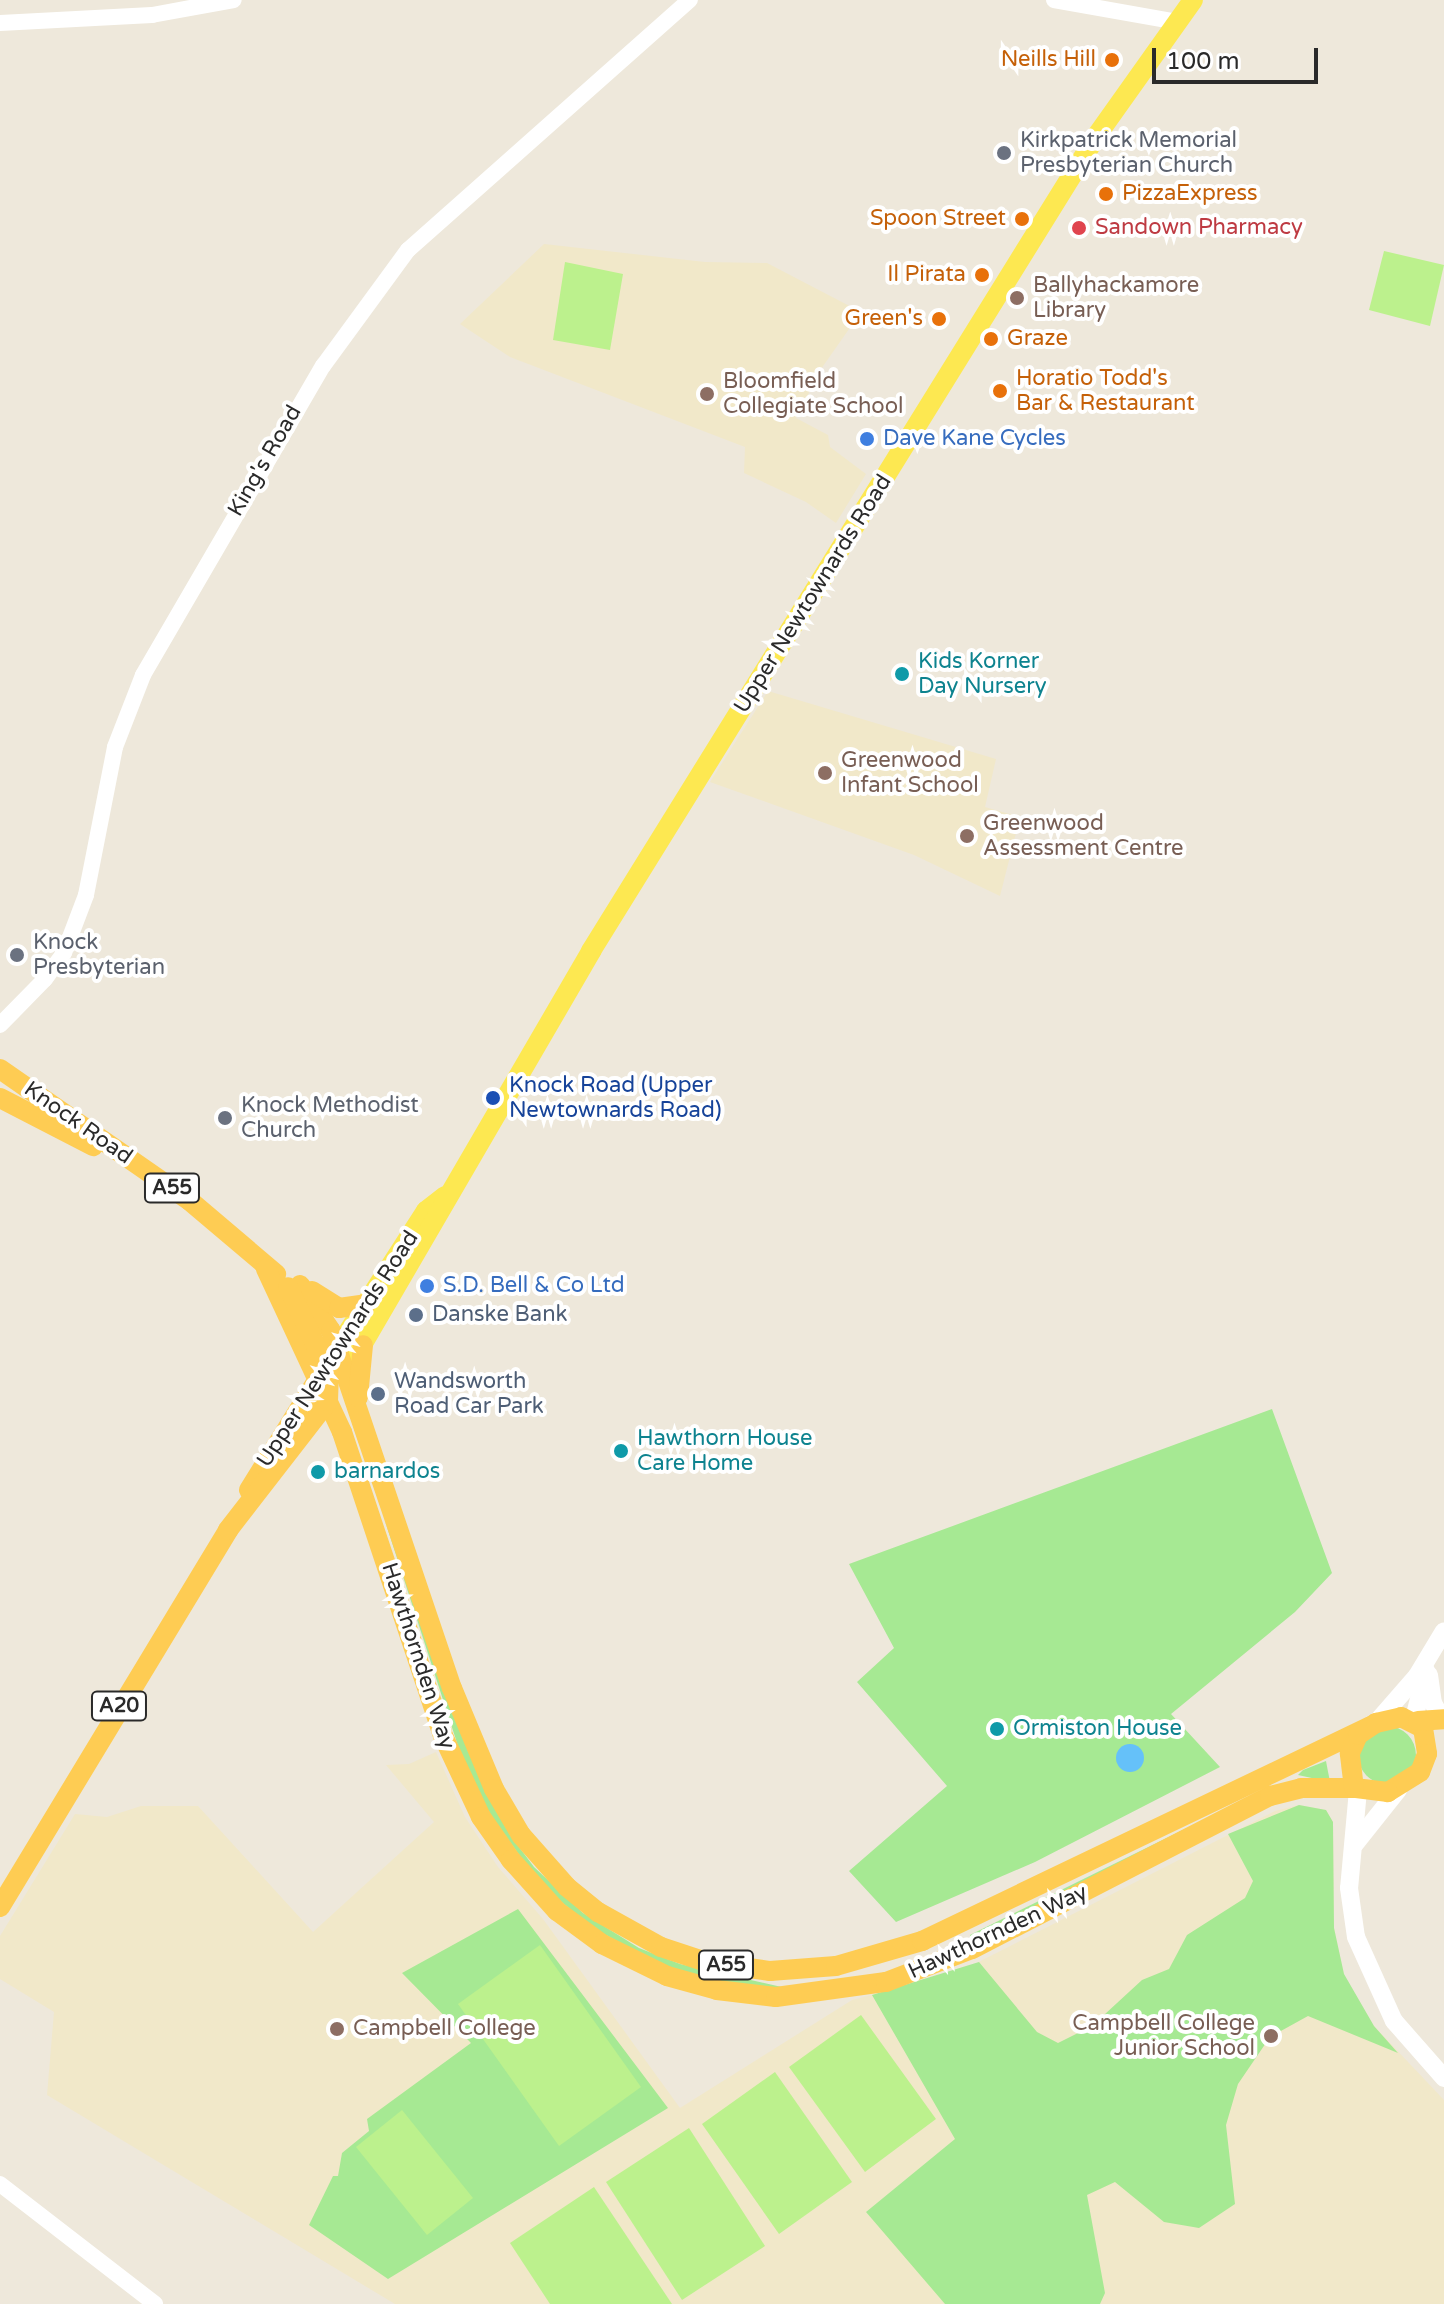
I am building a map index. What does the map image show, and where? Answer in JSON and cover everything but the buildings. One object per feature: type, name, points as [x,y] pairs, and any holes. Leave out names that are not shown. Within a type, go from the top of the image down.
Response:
[{"type":"highway","name":"Knock Road","points":[[0,1069],[116,1149],[226,1230],[283,1277],[302,1351],[332,1375]]},
{"type":"highway","points":[[0,1098],[93,1146],[116,1149]]},
{"type":"highway","points":[[283,1277],[339,1308],[366,1304]]},
{"type":"highway","points":[[283,1277],[332,1375]]},
{"type":"highway","points":[[358,1406],[363,1345]]},
{"type":"highway","points":[[243,1506],[242,1490],[294,1399],[302,1351]]},
{"type":"highway","name":"Hawthornden Way","points":[[332,1375],[358,1406],[466,1726],[511,1820],[549,1868],[598,1912],[635,1935],[706,1962],[770,1971],[836,1966],[930,1938],[1373,1724]]},
{"type":"highway","name":"Hawthornden Way","points":[[332,1375],[389,1570],[462,1783],[511,1860],[557,1911],[602,1944],[667,1976],[717,1990],[796,1996],[886,1982],[972,1949],[1270,1796],[1301,1788],[1356,1789]]},
{"type":"highway","name":"Upper Newtownards Road","points":[[243,1506],[259,1496],[302,1437],[332,1375]]},
{"type":"highway","name":"Upper Newtownards Road","points":[[0,1907],[243,1506],[255,1481],[332,1375]]},
{"type":"highway","points":[[302,1437],[319,1434],[337,1443],[378,1557],[389,1570]]},
{"type":"highway","name":"A55","points":[[1373,1724],[1443,1719]]},
{"type":"highway","points":[[1416,1720],[1428,1741],[1420,1772]]},
{"type":"highway","points":[[1356,1789],[1350,1753],[1358,1735],[1373,1724]]},
{"type":"highway","points":[[1398,1790],[1420,1772],[1444,1760]]},
{"type":"highway","name":"A55","points":[[1356,1789],[1398,1790]]},
{"type":"main road","name":"Upper Newtownards Road","points":[[332,1375],[363,1345],[439,1220],[445,1196],[591,951],[1075,169],[1193,0]]},
{"type":"main road","name":"Upper Newtownards Road","points":[[332,1375],[366,1304],[426,1211],[445,1196]]},
{"type":"main road","points":[[332,1375],[390,1288],[410,1269]]},
{"type":"main road","points":[[1373,1724],[1430,1658],[1444,1631]]},
{"type":"main road","points":[[1430,1658],[1429,1689],[1443,1719]]},
{"type":"main road","points":[[1416,1720],[1430,1658]]},
{"type":"main road","points":[[1356,1789],[1351,1911],[1365,1966],[1394,2021],[1444,2078]]},
{"type":"main road","points":[[1352,1849],[1398,1790]]},
{"type":"street","points":[[0,23],[152,15],[234,0]]},
{"type":"street","name":"King's Road","points":[[0,1025],[45,979],[68,944],[86,895],[115,747],[143,675],[323,366],[408,250],[690,0]]},
{"type":"street","points":[[1054,0],[1177,22]]},
{"type":"street","points":[[0,2184],[155,2304]]},
{"type":"shaded area","name":"Bloomfield Collegiate School","points":[[544,244],[705,262],[767,263],[861,312],[821,369],[796,418],[828,435],[830,447],[866,474],[836,523],[806,502],[744,473],[745,447],[510,357],[460,324]]},
{"type":"shaded area","name":"Greenwood Infant School","points":[[768,691],[996,759],[985,807],[1020,817],[1000,896],[914,855],[710,782]]},
{"type":"shaded area","name":"Campbell College","points":[[436,1752],[465,1817],[498,1867],[543,1919],[680,2108],[852,2000],[959,1972],[1275,1811],[1299,1805],[1326,1810],[1333,1822],[1334,1928],[1344,1975],[1374,2026],[1444,2100],[1444,2304],[395,2304],[47,2095],[54,2012],[0,1979],[0,1936],[75,1814],[107,1817],[141,1806],[198,1806],[313,1932],[434,1822],[386,1765],[409,1764]]},
{"type":"green space","points":[[1384,251],[1444,265],[1430,326],[1369,310]]},
{"type":"green space","points":[[565,262],[623,274],[610,350],[553,340]]},
{"type":"green space","points":[[1272,1409],[1332,1573],[1295,1612],[1171,1714],[1220,1767],[1035,1862],[896,1922],[849,1871],[947,1786],[857,1682],[894,1648],[849,1564]]},
{"type":"green space","points":[[385,1521],[510,1835],[534,1867],[583,1913],[639,1948],[680,1964],[786,1988],[739,1986],[663,1966],[593,1928],[540,1884],[487,1810],[459,1749]]},
{"type":"green space","points":[[1387,1726],[1398,1728],[1407,1735],[1414,1744],[1414,1766],[1407,1775],[1398,1782],[1387,1784],[1376,1782],[1367,1775],[1360,1766],[1358,1755],[1360,1744],[1367,1735],[1376,1728]]},
{"type":"green space","points":[[1326,1761],[1330,1782],[1298,1775],[1303,1770]]},
{"type":"green space","points":[[1274,1785],[1275,1788],[972,1940],[970,1935]]},
{"type":"green space","points":[[1299,1805],[1326,1810],[1333,1822],[1334,1928],[1344,1974],[1374,2026],[1398,2053],[1308,2016],[1270,2037],[1238,2084],[1226,2125],[1235,2204],[1199,2228],[1164,2222],[1115,2182],[1087,2195],[1105,2293],[1100,2304],[945,2304],[866,2212],[955,2139],[872,1995],[979,1962],[1037,2032],[1058,2043],[1092,2026],[1142,1980],[1169,1969],[1187,1935],[1245,1898],[1253,1881],[1228,1834]]},
{"type":"green space","points":[[518,1909],[668,2108],[388,2279],[309,2225],[333,2176],[338,2176],[342,2153],[369,2131],[367,2119],[471,2043],[402,1973]]},
{"type":"green space","points":[[540,1945],[641,2087],[559,2146],[458,2004]]},
{"type":"green space","points":[[861,2015],[936,2119],[865,2172],[789,2067]]},
{"type":"green space","points":[[775,2072],[852,2182],[779,2234],[702,2124]]},
{"type":"green space","points":[[402,2110],[473,2198],[427,2235],[356,2147]]},
{"type":"green space","points":[[689,2128],[765,2246],[682,2300],[606,2182]]},
{"type":"green space","points":[[594,2187],[672,2304],[550,2304],[510,2243]]},
{"type":"water","points":[[1130,1744],[1140,1748],[1144,1758],[1140,1768],[1130,1772],[1120,1768],[1116,1758],[1120,1748]]},
{"type":"place","name":"Neills Hill","points":[[1112,60]]},
{"type":"place","name":"Kirkpatrick Memorial Presbyterian Church","points":[[1004,153]]},
{"type":"place","name":"PizzaExpress","points":[[1106,194]]},
{"type":"place","name":"Spoon Street","points":[[1022,219]]},
{"type":"place","name":"Sandown Pharmacy","points":[[1079,228]]},
{"type":"place","name":"Il Pirata","points":[[982,275]]},
{"type":"place","name":"Ballyhackamore Library","points":[[1017,298]]},
{"type":"place","name":"Green's","points":[[939,319]]},
{"type":"place","name":"Graze","points":[[991,339]]},
{"type":"place","name":"Horatio Todd's Bar & Restaurant","points":[[1000,391]]},
{"type":"place","name":"Bloomfield Collegiate School","points":[[707,394]]},
{"type":"place","name":"Dave Kane Cycles","points":[[867,439]]},
{"type":"place","name":"Kids Korner Day Nursery","points":[[902,674]]},
{"type":"place","name":"Greenwood Infant School","points":[[825,773]]},
{"type":"place","name":"Greenwood Assessment Centre","points":[[967,836]]},
{"type":"place","name":"Knock Presbyterian","points":[[17,955]]},
{"type":"place","name":"Knock Road (Upper Newtownards Road)","points":[[493,1098]]},
{"type":"place","name":"Knock Methodist Church","points":[[225,1118]]},
{"type":"place","name":"S.D. Bell & Co Ltd","points":[[427,1286]]},
{"type":"place","name":"Danske Bank","points":[[416,1315]]},
{"type":"place","name":"Wandsworth Road Car Park","points":[[378,1394]]},
{"type":"place","name":"Hawthorn House Care Home","points":[[621,1451]]},
{"type":"place","name":"barnardos","points":[[318,1472]]},
{"type":"place","name":"Ormiston House","points":[[997,1729]]},
{"type":"place","name":"Campbell College","points":[[337,2029]]},
{"type":"place","name":"Campbell College Junior School","points":[[1271,2036]]}]
